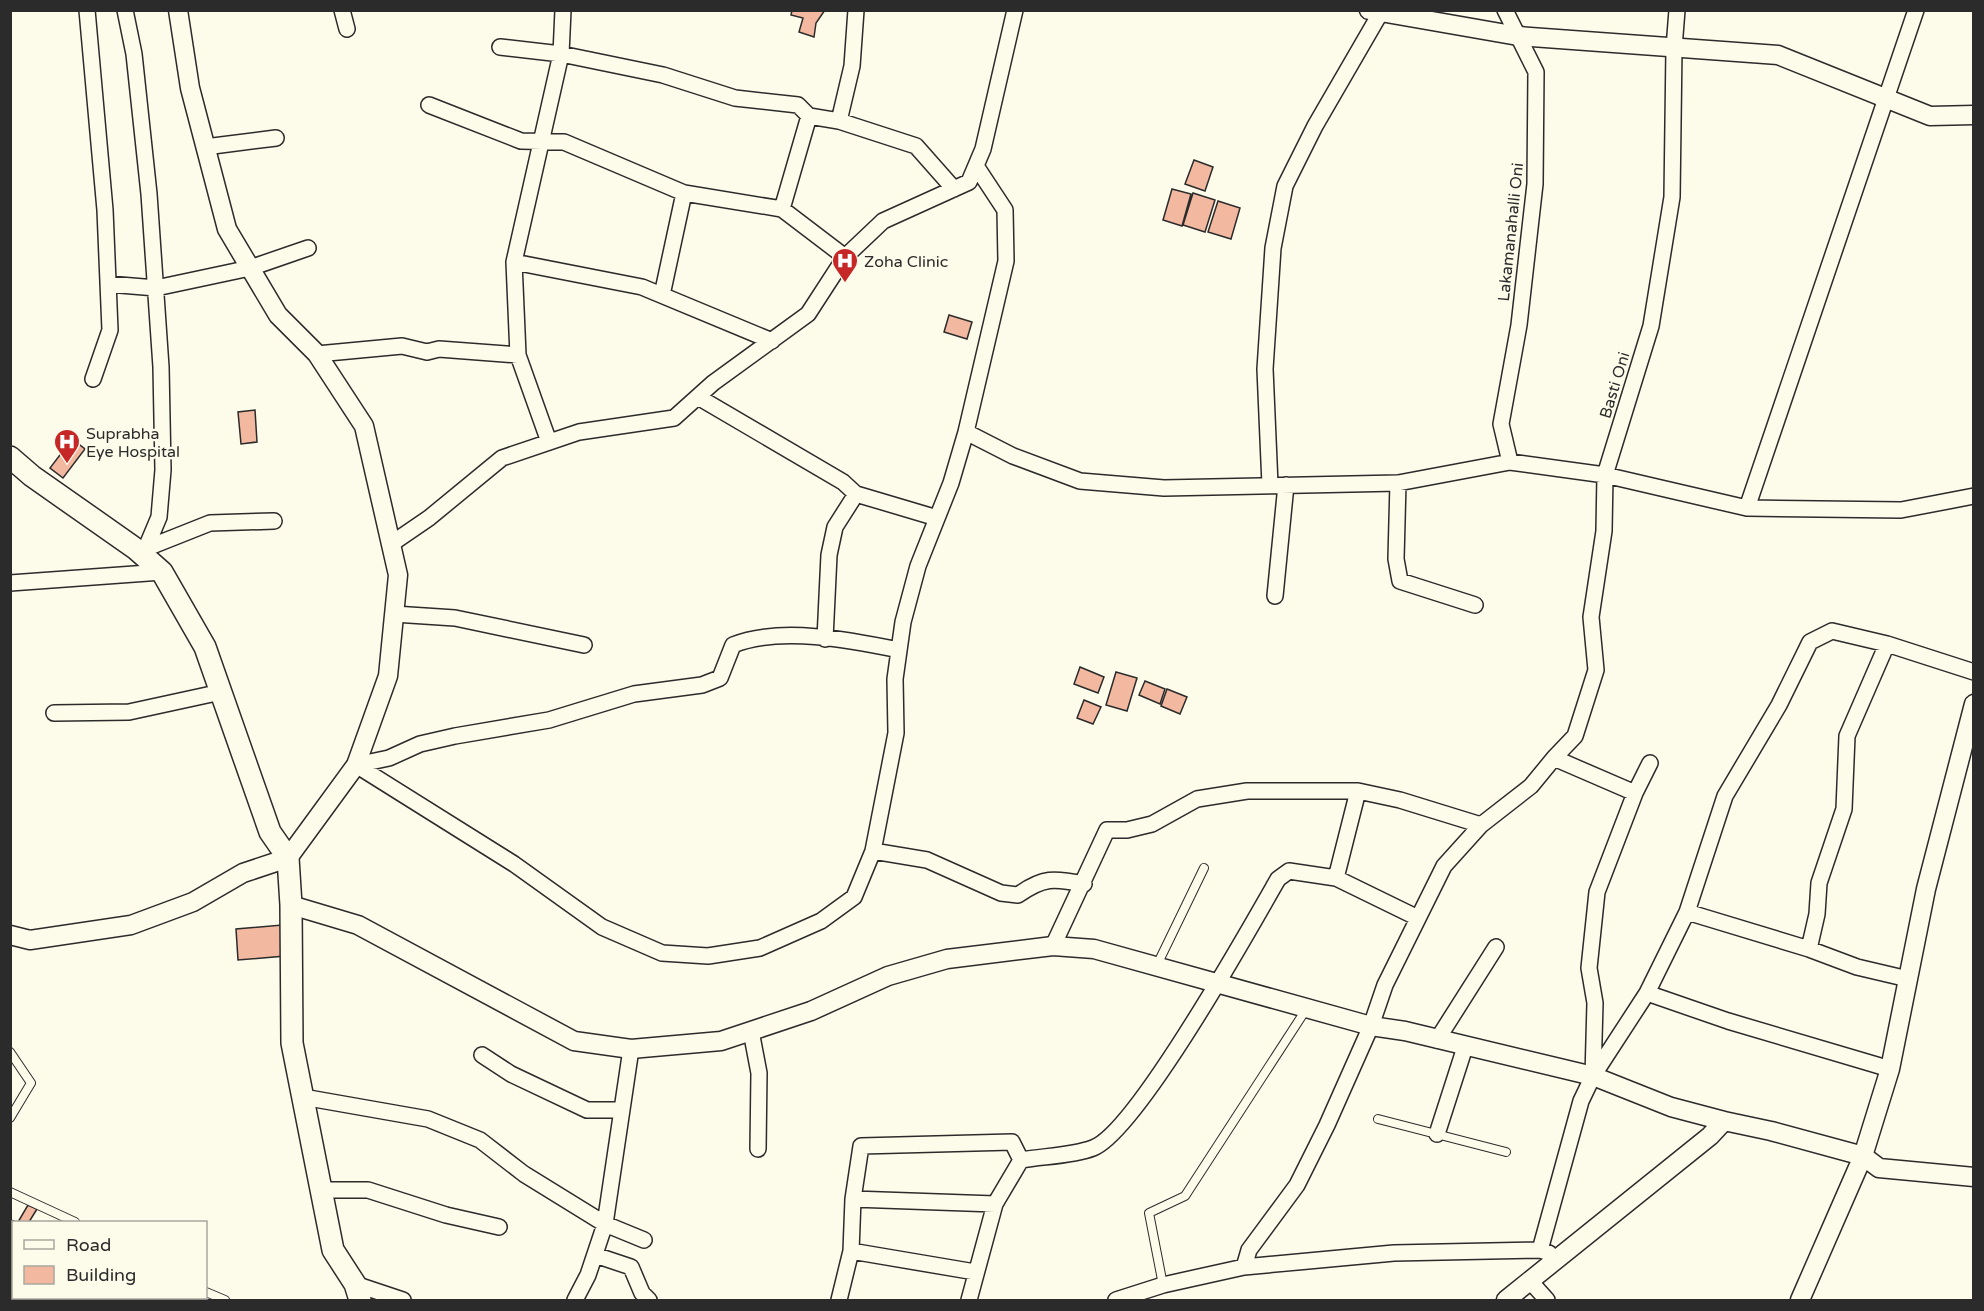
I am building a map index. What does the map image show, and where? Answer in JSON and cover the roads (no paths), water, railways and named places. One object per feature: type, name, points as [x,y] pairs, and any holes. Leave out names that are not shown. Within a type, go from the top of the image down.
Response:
[{"type":"main road","points":[[10,457],[32,476],[145,551],[162,572],[205,647],[270,832],[288,858],[291,905],[292,1043],[333,1250],[358,1292]]},
{"type":"street","points":[[87,10],[105,210],[110,330],[93,379]]},
{"type":"street","points":[[125,10],[134,54],[156,288],[161,367],[162,470],[159,517],[145,551]]},
{"type":"street","points":[[10,935],[30,940],[131,925],[194,902],[243,873],[288,858],[356,765],[388,676],[398,575],[364,426],[317,354],[278,315],[227,229],[190,88],[178,10]]},
{"type":"street","points":[[342,10],[347,29]]},
{"type":"street","points":[[549,442],[518,355],[514,262],[561,54],[563,10]]},
{"type":"street","points":[[839,121],[852,66],[856,10]]},
{"type":"street","points":[[391,544],[429,518],[502,458],[579,432],[674,418],[698,397],[808,314],[845,256],[883,221],[969,182],[983,148],[1015,10]]},
{"type":"street","name":"Lakamanahalli Oni","points":[[1505,10],[1536,72],[1535,184],[1519,325],[1501,424],[1510,462]]},
{"type":"street","name":"Basti Oni","points":[[1244,1267],[1249,1250],[1297,1185],[1327,1125],[1371,1026],[1385,985],[1444,866],[1481,825],[1531,786],[1575,735],[1596,670],[1591,616],[1604,531],[1605,475],[1651,326],[1672,197],[1674,48],[1677,10]]},
{"type":"street","points":[[1747,508],[1916,10]]},
{"type":"street","points":[[1270,485],[1265,369],[1274,248],[1285,186],[1375,11],[1518,36],[1778,55],[1930,116],[1974,115]]},
{"type":"street","points":[[500,47],[561,54],[663,75],[735,98],[798,105],[809,116],[839,121],[916,146],[954,189]]},
{"type":"street","points":[[429,105],[521,141],[564,142],[684,193],[782,209],[845,256]]},
{"type":"street","points":[[782,209],[809,116]]},
{"type":"street","points":[[205,147],[276,138]]},
{"type":"street","points":[[356,765],[514,864],[602,927],[662,953],[708,956],[760,948],[821,921],[854,897],[873,851],[896,733],[895,679],[903,622],[918,566],[966,432],[1006,261],[1005,210],[976,166]]},
{"type":"street","points":[[662,295],[684,193]]},
{"type":"street","points":[[108,284],[156,288],[250,268],[308,248]]},
{"type":"street","points":[[514,262],[642,287],[772,341]]},
{"type":"street","points":[[317,354],[402,346],[427,352],[439,350],[518,355]]},
{"type":"street","points":[[698,397],[843,482],[856,494],[937,518]]},
{"type":"street","points":[[966,432],[1013,456],[1080,481],[1164,488],[1398,483],[1510,462],[1605,475],[1747,508],[1901,510],[1974,496]]},
{"type":"street","points":[[1398,483],[1396,559],[1400,581],[1475,605]]},
{"type":"street","points":[[1275,596],[1286,485]]},
{"type":"street","points":[[825,639],[832,536],[835,527],[856,494]]},
{"type":"street","points":[[145,551],[210,523],[274,521]]},
{"type":"street","points":[[10,583],[162,572]]},
{"type":"street","points":[[394,614],[455,618],[584,645]]},
{"type":"street","points":[[1540,1250],[1581,1101],[1593,1076],[1647,993],[1687,912],[1725,796],[1779,705],[1810,642],[1832,631],[1887,644],[1974,672]]},
{"type":"street","points":[[356,765],[389,758],[420,744],[549,720],[634,694],[702,686],[720,678],[733,645],[750,638],[791,636],[856,641],[899,650]]},
{"type":"street","points":[[1809,949],[1817,914],[1819,883],[1844,809],[1847,736],[1887,644]]},
{"type":"street","points":[[54,712],[129,712],[221,692]]},
{"type":"street","points":[[1800,1300],[1863,1156],[1890,1069],[1926,890],[1974,704]]},
{"type":"street","points":[[1554,758],[1635,793]]},
{"type":"street","points":[[1593,1076],[1595,1003],[1589,968],[1598,892],[1635,793],[1650,763]]},
{"type":"street","points":[[1053,946],[1084,884],[1107,830],[1127,830],[1152,824],[1197,800],[1247,791],[1358,791],[1401,800],[1481,825]]},
{"type":"street","points":[[1336,878],[1358,791]]},
{"type":"street","points":[[873,851],[927,860],[1001,893],[1018,895],[1037,881],[1065,880],[1084,884]]},
{"type":"street","points":[[969,1300],[995,1204],[1022,1160],[1095,1148],[1130,1116],[1217,983],[1278,879],[1289,871],[1336,878],[1418,918]]},
{"type":"street","points":[[291,905],[358,925],[574,1041],[631,1049],[721,1041],[811,1011],[888,976],[947,959],[1053,946],[1095,949],[1371,1026],[1593,1076],[1671,1107],[1863,1156],[1879,1168],[1974,1176]]},
{"type":"street","points":[[1687,912],[1809,949],[1857,967],[1908,979]]},
{"type":"street","points":[[1437,1040],[1496,947]]},
{"type":"street","points":[[1647,993],[1728,1021],[1890,1069]]},
{"type":"street","points":[[751,1031],[759,1073],[758,1149]]},
{"type":"street","points":[[1437,1134],[1465,1047]]},
{"type":"street","points":[[575,1300],[595,1255],[605,1224],[631,1049]]},
{"type":"street","points":[[482,1055],[512,1074],[587,1110],[621,1110]]},
{"type":"street","points":[[303,1097],[428,1119],[480,1140],[524,1174],[605,1224],[644,1240]]},
{"type":"street","points":[[1506,1300],[1710,1136],[1724,1121]]},
{"type":"street","points":[[839,1300],[851,1251],[853,1199],[861,1146],[1012,1142],[1022,1160]]},
{"type":"street","points":[[321,1190],[368,1190],[446,1215],[499,1227]]},
{"type":"street","points":[[853,1199],[995,1204]]},
{"type":"street","points":[[1116,1300],[1163,1285],[1244,1267],[1394,1253],[1540,1250],[1559,1257]]},
{"type":"street","points":[[851,1251],[975,1272]]},
{"type":"street","points":[[595,1255],[631,1267],[642,1293],[649,1300]]},
{"type":"street","points":[[1530,1281],[1547,1300]]},
{"type":"street","points":[[358,1292],[403,1300]]},
{"type":"lane","points":[[1157,966],[1204,868]]},
{"type":"lane","points":[[1163,1285],[1149,1213],[1185,1196],[1307,1008]]},
{"type":"lane","points":[[10,1052],[31,1083],[10,1118]]},
{"type":"lane","points":[[1378,1119],[1506,1152]]},
{"type":"lane","points":[[10,1192],[73,1221]]},
{"type":"lane","points":[[207,1292],[225,1300]]},
{"type":"place","name":"Zoha Clinic","points":[[845,284]]},
{"type":"place","name":"Suprabha Eye Hospital","points":[[67,465]]}]
